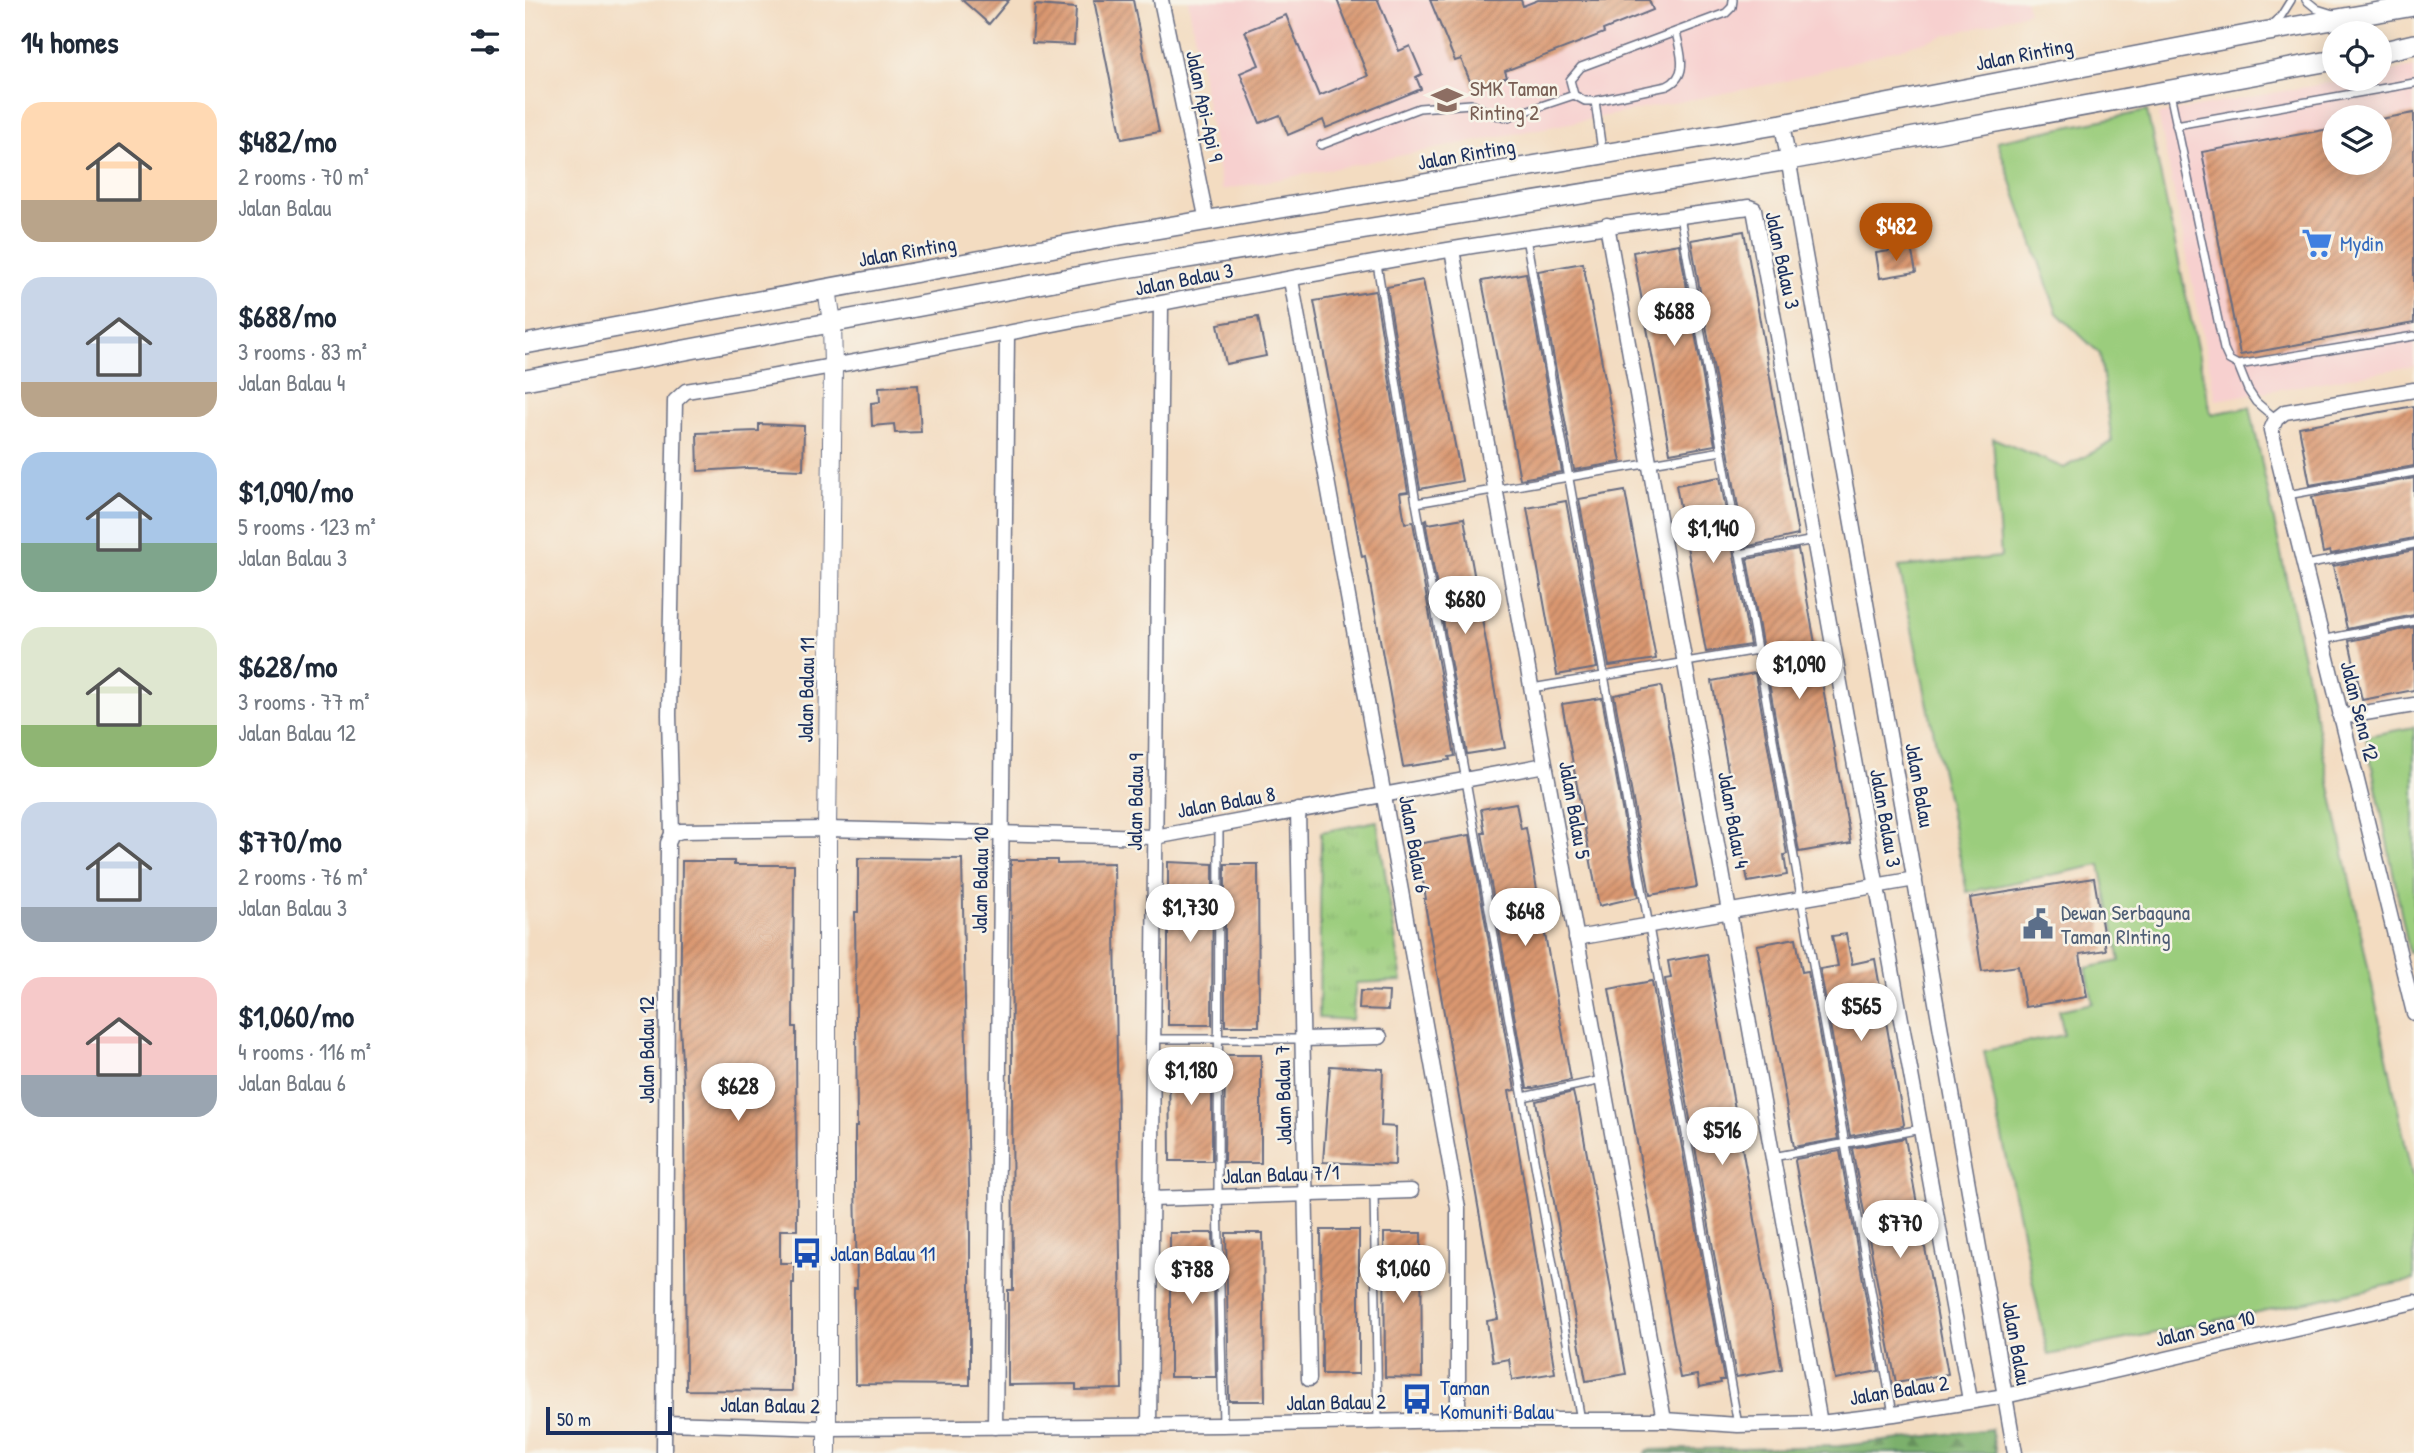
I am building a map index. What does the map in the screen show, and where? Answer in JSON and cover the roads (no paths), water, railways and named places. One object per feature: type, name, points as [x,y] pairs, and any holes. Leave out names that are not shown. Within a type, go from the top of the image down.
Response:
[{"type":"main road","name":"Jalan Rinting","points":[[525,344],[1207,221],[1783,124],[2263,32],[2414,6]]},
{"type":"main road","points":[[2392,49],[2414,44]]},
{"type":"main road","points":[[525,380],[1102,272],[1789,160],[2322,62]]},
{"type":"street","name":"Jalan Api-Api 9","points":[[1161,0],[1207,221]]},
{"type":"street","name":"Jalan Balau","points":[[1783,124],[2015,1453]]},
{"type":"street","name":"Jalan Balau 3","points":[[675,401],[686,391],[833,367],[1452,250],[1607,225],[1749,206],[1755,209],[1970,1400]]},
{"type":"street","name":"Jalan Balau 4","points":[[1607,225],[1820,1423]]},
{"type":"street","name":"Jalan Balau 5","points":[[1452,250],[1664,1420]]},
{"type":"street","name":"Jalan Balau 6","points":[[1291,280],[1458,1208],[1458,1420]]},
{"type":"street","name":"Jalan Balau 11","points":[[827,289],[832,322],[833,367],[827,829],[827,1453]]},
{"type":"street","name":"Jalan Balau 9","points":[[1149,1426],[1161,304]]},
{"type":"street","name":"Jalan Balau 10","points":[[995,1427],[1007,334]]},
{"type":"street","points":[[2276,419],[2285,412],[2414,390]]},
{"type":"street","name":"Jalan Balau 12","points":[[664,1453],[668,843],[672,834],[669,715],[675,401]]},
{"type":"street","name":"Jalan Sena 12","points":[[2276,419],[2271,430],[2286,495],[2340,717],[2408,968],[2414,1013]]},
{"type":"street","points":[[2340,717],[2414,705]]},
{"type":"street","name":"Jalan Balau 8","points":[[827,829],[1155,837],[1545,765]]},
{"type":"street","name":"Jalan Balau 7","points":[[1298,810],[1310,1379]]},
{"type":"street","points":[[672,834],[681,831],[827,829]]},
{"type":"street","points":[[1576,938],[1915,878]]},
{"type":"street","points":[[1303,1039],[1380,1037]]},
{"type":"street","name":"Jalan Balau 7/1","points":[[1151,1199],[1411,1191]]},
{"type":"street","name":"Jalan Sena 10","points":[[2005,1396],[2414,1302]]},
{"type":"street","name":"Jalan Balau 2","points":[[665,1423],[995,1427],[1458,1420],[1664,1420],[1738,1425],[1820,1423],[2005,1396]]},
{"type":"lane","points":[[1676,32],[1683,66],[1675,82],[1595,101],[1585,101],[1574,95],[1570,80],[1581,67],[1726,13],[1733,0]]},
{"type":"lane","points":[[2263,32],[2281,16],[2291,0]]},
{"type":"lane","points":[[2306,0],[2316,9],[2347,19]]},
{"type":"lane","points":[[2176,125],[2414,83]]},
{"type":"lane","points":[[2169,89],[2224,349],[2229,360],[2238,365],[2414,336]]},
{"type":"lane","points":[[1321,145],[1419,108],[1471,104],[1495,115],[1508,117],[1574,95]]},
{"type":"lane","points":[[1595,101],[1603,154]]},
{"type":"lane","points":[[1680,216],[1893,1414]]},
{"type":"lane","points":[[1526,238],[1738,1425]]},
{"type":"lane","points":[[1377,264],[1416,503],[1581,1420]]},
{"type":"lane","points":[[2238,365],[2256,402],[2276,419]]},
{"type":"lane","points":[[1416,503],[1722,451]]},
{"type":"lane","points":[[2286,495],[2414,472]]},
{"type":"lane","points":[[1740,554],[1814,540]]},
{"type":"lane","points":[[2304,565],[2414,544]]},
{"type":"lane","points":[[2321,640],[2414,621]]},
{"type":"lane","points":[[1531,688],[1757,650]]},
{"type":"lane","points":[[1219,825],[1218,1197],[1223,1425]]},
{"type":"lane","points":[[1153,1039],[1303,1039]]},
{"type":"lane","points":[[1523,1097],[1602,1080]]},
{"type":"lane","points":[[1773,1157],[1921,1129]]},
{"type":"lane","points":[[1374,1192],[1378,1422]]},
{"type":"place","name":"SMK Taman Rinting 2","points":[[1447,100]]},
{"type":"place","name":"Mydin","points":[[2317,243]]},
{"type":"place","name":"Dewan Serbaguna Taman RInting","points":[[2038,924]]},
{"type":"place","name":"Jalan Balau 11","points":[[807,1253]]},
{"type":"place","name":"Taman Komuniti Balau","points":[[1417,1399]]}]
